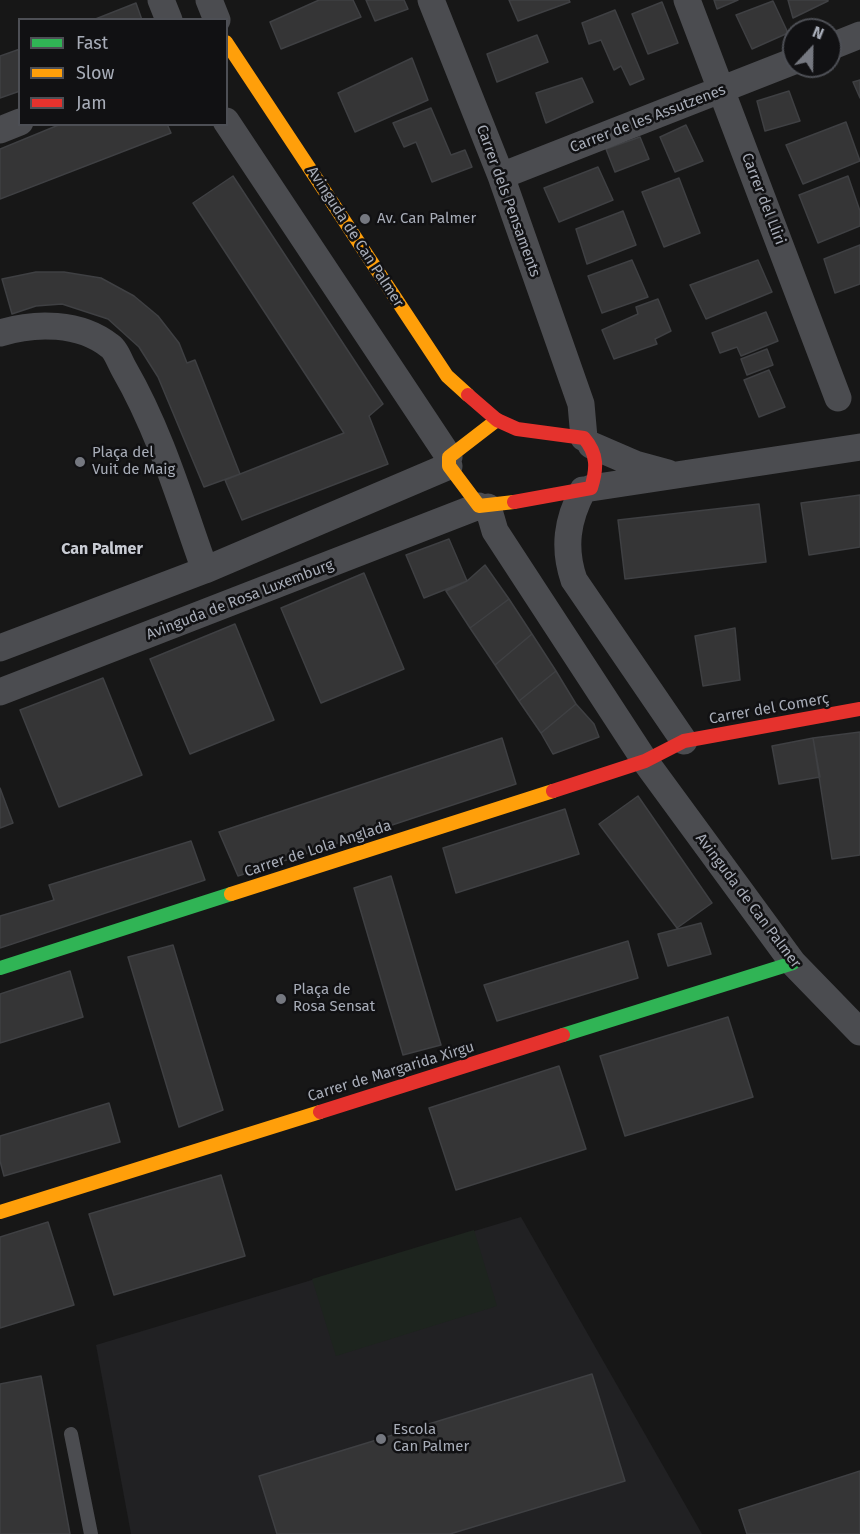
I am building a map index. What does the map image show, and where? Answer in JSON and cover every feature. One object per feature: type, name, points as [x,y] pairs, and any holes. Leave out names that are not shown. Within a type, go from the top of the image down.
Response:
[{"type":"street","points":[[161,0],[168,18]]},
{"type":"street","points":[[209,0],[216,18]]},
{"type":"street","name":"Carrer dels Pensaments","points":[[431,0],[501,176],[596,446]]},
{"type":"street","name":"Carrer del Lliri","points":[[687,0],[838,398]]},
{"type":"street","points":[[842,42],[860,35]]},
{"type":"street","name":"Avinguda de Can Palmer","points":[[228,45],[447,376],[497,420]]},
{"type":"street","name":"Carrer de les Assutzenes","points":[[501,176],[782,66]]},
{"type":"street","points":[[0,130],[18,123]]},
{"type":"street","points":[[228,124],[482,514],[587,489],[860,447]]},
{"type":"street","points":[[0,332],[19,327],[73,327],[111,346],[135,388],[158,441],[206,570]]},
{"type":"street","name":"Carrer dels Pensaments","points":[[581,404],[600,437],[596,446]]},
{"type":"street","points":[[0,648],[206,570],[449,461],[497,420],[517,429],[596,446],[652,470],[678,475]]},
{"type":"street","points":[[596,446],[597,472],[574,509],[566,549],[574,580],[684,741],[645,761]]},
{"type":"street","name":"Avinguda de Can Palmer","points":[[482,514],[645,761],[793,963],[860,1032]]},
{"type":"street","name":"Avinguda de Rosa Luxemburg","points":[[0,692],[482,514]]},
{"type":"street","name":"Carrer del Comerç","points":[[684,741],[860,709]]},
{"type":"street","name":"Carrer de Lola Anglada","points":[[0,968],[645,761]]},
{"type":"street","name":"Carrer de Margarida Xirgu","points":[[0,1212],[793,963]]},
{"type":"lane","points":[[71,1434],[91,1534]]},
{"type":"shaded area","name":"Escola Can Palmer","points":[[521,1217],[702,1534],[131,1534],[96,1345]]},
{"type":"shaded area","points":[[474,1230],[497,1306],[336,1356],[312,1279]]},
{"type":"building","points":[[319,0],[353,0],[361,17],[281,49],[270,22]]},
{"type":"building","points":[[366,0],[404,0],[408,9],[375,21]]},
{"type":"building","points":[[509,0],[569,0],[570,2],[518,21]]},
{"type":"building","points":[[714,0],[738,0],[717,9]]},
{"type":"building","points":[[788,0],[828,0],[828,1],[793,18]]},
{"type":"building","points":[[773,1],[782,20],[782,36],[752,49],[736,15]]},
{"type":"building","points":[[662,2],[678,43],[648,54],[632,14]]},
{"type":"building","points":[[136,3],[141,18],[98,18]]},
{"type":"building","points":[[615,10],[644,79],[630,85],[621,66],[614,70],[601,40],[589,44],[582,23]]},
{"type":"building","points":[[537,35],[548,62],[497,82],[487,54]]},
{"type":"building","points":[[18,50],[18,92],[0,98],[0,56]]},
{"type":"building","points":[[412,58],[428,100],[355,132],[338,93]]},
{"type":"building","points":[[582,78],[593,102],[546,123],[536,93]]},
{"type":"building","points":[[860,80],[860,98],[853,82]]},
{"type":"building","points":[[789,91],[800,121],[765,131],[757,101]]},
{"type":"building","points":[[431,108],[451,155],[465,150],[472,167],[432,182],[416,142],[404,147],[393,123]]},
{"type":"building","points":[[846,122],[860,161],[803,184],[786,145]]},
{"type":"building","points":[[686,125],[703,161],[675,172],[660,137]]},
{"type":"building","points":[[56,126],[168,126],[171,133],[0,199],[0,149]]},
{"type":"building","points":[[640,137],[649,159],[615,172],[606,149]]},
{"type":"building","points":[[598,167],[613,200],[559,222],[544,188]]},
{"type":"building","points":[[233,176],[383,404],[369,416],[388,464],[242,520],[225,480],[344,433],[193,203]]},
{"type":"building","points":[[848,176],[860,211],[860,226],[818,243],[799,195]]},
{"type":"building","points":[[679,178],[700,233],[664,247],[642,192]]},
{"type":"building","points":[[623,211],[636,245],[587,264],[576,229]]},
{"type":"building","points":[[860,245],[860,284],[835,293],[824,259]]},
{"type":"building","points":[[632,260],[648,297],[602,313],[588,276]]},
{"type":"building","points":[[758,260],[772,292],[706,319],[690,285]]},
{"type":"building","points":[[36,272],[64,272],[101,278],[134,296],[158,316],[179,343],[187,363],[195,360],[240,474],[204,487],[158,377],[139,347],[108,319],[62,304],[36,306],[12,314],[2,279]]},
{"type":"building","points":[[658,299],[671,331],[655,339],[657,344],[614,359],[602,330],[638,314],[636,307]]},
{"type":"building","points":[[766,312],[778,341],[741,356],[737,347],[720,353],[712,333]]},
{"type":"building","points":[[767,349],[773,365],[747,375],[741,359]]},
{"type":"building","points":[[769,370],[785,407],[759,417],[744,380]]},
{"type":"building","points":[[860,495],[860,547],[809,555],[801,503]]},
{"type":"building","points":[[759,504],[766,562],[625,579],[618,520]]},
{"type":"building","points":[[449,539],[467,581],[424,598],[406,555]]},
{"type":"building","points":[[485,565],[509,599],[470,628],[446,591],[467,581]]},
{"type":"building","points":[[364,573],[404,669],[321,703],[281,608]]},
{"type":"building","points":[[509,599],[532,634],[495,665],[470,628]]},
{"type":"building","points":[[235,624],[274,720],[190,754],[150,659]]},
{"type":"building","points":[[735,628],[740,680],[703,686],[695,636]]},
{"type":"building","points":[[532,634],[556,671],[519,701],[495,665]]},
{"type":"building","points":[[556,671],[576,704],[541,733],[519,701]]},
{"type":"building","points":[[103,678],[142,775],[59,807],[20,710]]},
{"type":"building","points":[[576,704],[594,724],[599,737],[553,754],[541,733]]},
{"type":"building","points":[[860,732],[860,855],[832,859],[813,738]]},
{"type":"building","points":[[502,738],[516,784],[238,876],[219,832]]},
{"type":"building","points":[[813,738],[820,777],[779,784],[772,746]]},
{"type":"building","points":[[0,788],[13,823],[0,828]]},
{"type":"building","points":[[638,796],[712,903],[677,928],[599,824]]},
{"type":"building","points":[[565,809],[579,854],[456,893],[443,848]]},
{"type":"building","points":[[191,841],[205,880],[0,948],[0,916],[54,900],[49,885]]},
{"type":"building","points":[[391,876],[441,1045],[403,1055],[354,888]]},
{"type":"building","points":[[701,923],[711,954],[668,966],[658,934]]},
{"type":"building","points":[[628,941],[638,978],[497,1021],[484,985]]},
{"type":"building","points":[[173,945],[223,1110],[179,1127],[128,957]]},
{"type":"building","points":[[70,971],[83,1017],[0,1043],[0,994]]},
{"type":"building","points":[[728,1017],[753,1097],[625,1136],[600,1056]]},
{"type":"building","points":[[559,1066],[586,1149],[456,1190],[429,1108]]},
{"type":"building","points":[[109,1103],[120,1142],[4,1176],[0,1161],[0,1136]]},
{"type":"building","points":[[221,1175],[245,1256],[114,1295],[89,1214]]},
{"type":"building","points":[[48,1222],[74,1305],[0,1328],[0,1237]]},
{"type":"building","points":[[592,1374],[625,1481],[450,1534],[277,1534],[259,1476]]},
{"type":"building","points":[[41,1376],[70,1534],[0,1534],[0,1384]]},
{"type":"building","points":[[860,1471],[860,1534],[747,1534],[739,1510]]},
{"type":"traffic: fast","points":[[0,968],[231,894]]},
{"type":"traffic: fast","points":[[563,1035],[793,963]]},
{"type":"traffic: slow","points":[[228,45],[447,376],[468,395]]},
{"type":"traffic: slow","points":[[497,420],[449,457],[449,466],[479,506],[514,502]]},
{"type":"traffic: slow","points":[[231,894],[553,791]]},
{"type":"traffic: slow","points":[[0,1212],[320,1112]]},
{"type":"traffic: jam","points":[[468,395],[497,420],[517,429],[584,438],[592,450],[595,468],[591,488],[514,502]]},
{"type":"traffic: jam","points":[[553,791],[645,761],[684,741],[860,709]]},
{"type":"traffic: jam","points":[[320,1112],[563,1035]]},
{"type":"place","name":"Av. Can Palmer","points":[[365,219]]},
{"type":"place","name":"Plaça del Vuit de Maig","points":[[80,462]]},
{"type":"place","name":"Plaça de Rosa Sensat","points":[[281,999]]},
{"type":"place","name":"Escola Can Palmer","points":[[381,1439]]},
{"type":"district","name":"Can Palmer","points":[[102,550]]}]
